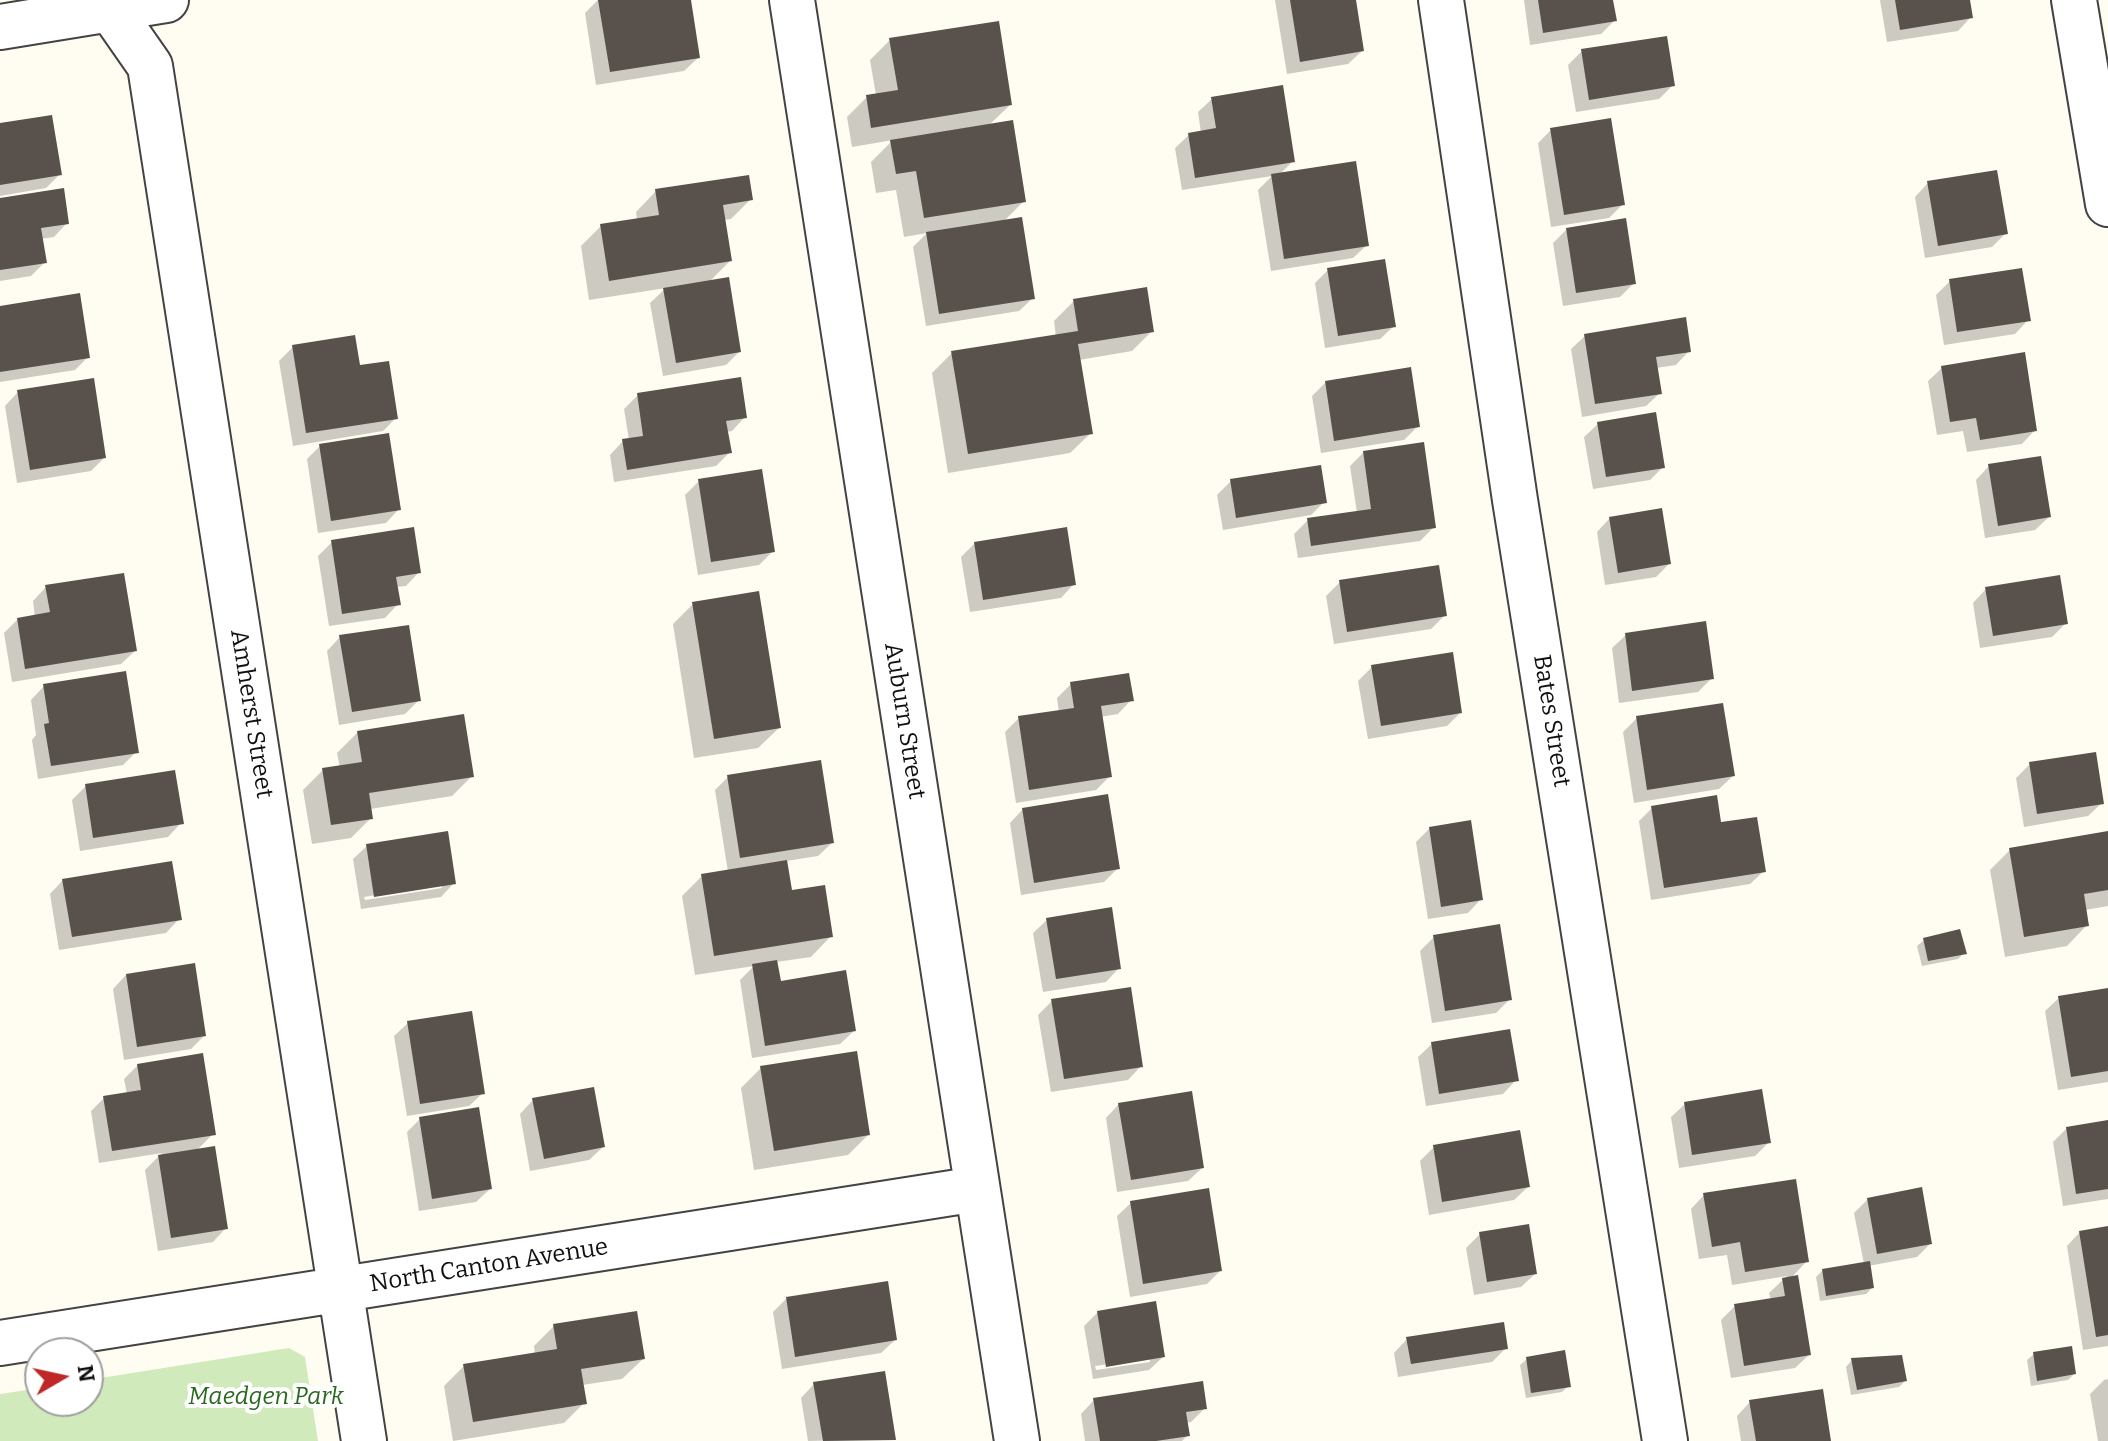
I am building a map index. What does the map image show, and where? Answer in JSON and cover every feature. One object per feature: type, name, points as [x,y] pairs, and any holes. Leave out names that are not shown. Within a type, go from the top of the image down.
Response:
[{"type":"street","points":[[0,27],[107,5],[166,0]]},
{"type":"street","name":"Auburn Street","points":[[792,0],[1017,1441]]},
{"type":"street","name":"Bates Street","points":[[1441,0],[1518,515],[1665,1441]]},
{"type":"street","points":[[2074,0],[2108,204]]},
{"type":"street","name":"Amherst Street","points":[[107,5],[150,66],[364,1441]]},
{"type":"street","name":"North Canton Avenue","points":[[0,1343],[977,1189]]},
{"type":"green space","name":"Maedgen Park","points":[[289,1348],[305,1357],[318,1441],[0,1441],[0,1394],[24,1390],[24,1417],[104,1417],[104,1377]]},
{"type":"building","points":[[598,0],[691,0],[700,58],[610,72]]},
{"type":"building","points":[[1290,0],[1356,0],[1364,51],[1300,62]]},
{"type":"building","points":[[1538,0],[1613,0],[1617,21],[1543,33]]},
{"type":"building","points":[[1895,0],[1970,0],[1973,18],[1900,30]]},
{"type":"building","points":[[999,21],[1012,105],[871,128],[866,95],[898,90],[889,38]]},
{"type":"building","points":[[1667,36],[1675,86],[1589,100],[1581,49]]},
{"type":"building","points":[[1283,85],[1295,162],[1195,178],[1188,133],[1216,128],[1211,97]]},
{"type":"building","points":[[52,115],[62,175],[0,185],[0,123]]},
{"type":"building","points":[[1611,118],[1625,205],[1564,215],[1550,128]]},
{"type":"building","points":[[1013,120],[1026,202],[924,218],[916,171],[896,174],[890,140]]},
{"type":"building","points":[[1356,161],[1369,246],[1284,259],[1271,174]]},
{"type":"building","points":[[1997,170],[2008,234],[1938,246],[1927,181]]},
{"type":"building","points":[[749,175],[753,200],[723,205],[732,261],[609,281],[600,224],[659,215],[655,189]]},
{"type":"building","points":[[64,188],[69,224],[41,228],[47,263],[0,270],[0,198]]},
{"type":"building","points":[[1022,217],[1035,299],[939,314],[926,232]]},
{"type":"building","points":[[1626,218],[1636,284],[1576,293],[1566,228]]},
{"type":"building","points":[[1385,259],[1396,327],[1338,336],[1327,268]]},
{"type":"building","points":[[2022,268],[2031,321],[1957,332],[1949,279]]},
{"type":"building","points":[[729,277],[741,352],[676,363],[663,288]]},
{"type":"building","points":[[1147,287],[1154,332],[1078,344],[1093,434],[968,454],[951,351],[1078,331],[1073,299]]},
{"type":"building","points":[[80,293],[90,358],[0,372],[0,306]]},
{"type":"building","points":[[1686,317],[1691,352],[1656,357],[1662,394],[1595,404],[1584,334]]},
{"type":"building","points":[[355,335],[360,365],[389,361],[398,419],[306,433],[292,345]]},
{"type":"building","points":[[2025,352],[2037,431],[1980,440],[1976,418],[1950,422],[1941,366]]},
{"type":"building","points":[[1411,367],[1420,427],[1334,441],[1325,381]]},
{"type":"building","points":[[741,377],[747,418],[726,421],[732,453],[627,470],[622,439],[643,436],[637,393]]},
{"type":"building","points":[[94,378],[106,458],[30,470],[17,390]]},
{"type":"building","points":[[1656,412],[1665,468],[1606,477],[1597,422]]},
{"type":"building","points":[[389,433],[401,510],[331,521],[319,444]]},
{"type":"building","points":[[1424,442],[1436,528],[1311,546],[1307,518],[1371,509],[1363,451]]},
{"type":"building","points":[[2041,456],[2051,517],[1998,526],[1988,464]]},
{"type":"building","points":[[1321,465],[1327,503],[1236,518],[1230,479]]},
{"type":"building","points":[[762,469],[775,552],[711,562],[698,479]]},
{"type":"building","points":[[1662,508],[1671,564],[1618,573],[1609,517]]},
{"type":"building","points":[[414,527],[421,573],[396,577],[401,605],[342,614],[331,540]]},
{"type":"building","points":[[1067,527],[1076,585],[983,600],[974,542]]},
{"type":"building","points":[[1439,565],[1447,616],[1347,632],[1339,580]]},
{"type":"building","points":[[124,573],[137,651],[25,669],[17,618],[50,612],[45,585]]},
{"type":"building","points":[[2060,575],[2068,624],[1993,636],[1985,587]]},
{"type":"building","points":[[759,591],[781,728],[714,739],[692,602]]},
{"type":"building","points":[[1706,621],[1714,679],[1632,691],[1625,633]]},
{"type":"building","points":[[409,625],[421,701],[352,712],[339,635]]},
{"type":"building","points":[[1453,652],[1462,713],[1381,726],[1371,665]]},
{"type":"building","points":[[126,671],[139,753],[51,766],[44,724],[49,723],[43,684]]},
{"type":"building","points":[[1129,673],[1134,701],[1101,706],[1112,777],[1029,790],[1018,716],[1074,708],[1070,682]]},
{"type":"building","points":[[1723,703],[1735,776],[1647,790],[1636,716]]},
{"type":"building","points":[[464,714],[474,777],[369,793],[373,819],[331,825],[322,768],[362,762],[357,731]]},
{"type":"building","points":[[2096,752],[2104,804],[2037,814],[2029,762]]},
{"type":"building","points":[[821,760],[834,843],[740,858],[727,775]]},
{"type":"building","points":[[175,770],[184,824],[93,838],[85,784]]},
{"type":"building","points":[[1108,794],[1120,869],[1034,883],[1022,808]]},
{"type":"building","points":[[1717,795],[1721,822],[1757,817],[1766,872],[1664,888],[1651,806]]},
{"type":"building","points":[[1471,820],[1483,900],[1441,907],[1429,827]]},
{"type":"building","points":[[448,831],[456,884],[374,897],[366,844]]},
{"type":"building","points":[[2108,831],[2108,890],[2084,894],[2089,926],[2024,937],[2009,848]]},
{"type":"building","points":[[787,860],[792,890],[825,885],[833,937],[714,956],[701,874]]},
{"type":"building","points":[[172,861],[182,920],[72,937],[62,879]]},
{"type":"building","points":[[1112,907],[1121,969],[1056,979],[1046,918]]},
{"type":"building","points":[[1500,924],[1512,1000],[1445,1011],[1433,935]]},
{"type":"building","points":[[1960,929],[1967,954],[1928,961],[1923,938]]},
{"type":"building","points":[[777,960],[781,981],[846,970],[856,1031],[765,1046],[752,964]]},
{"type":"building","points":[[195,963],[206,1036],[137,1047],[126,974]]},
{"type":"building","points":[[1131,987],[1143,1067],[1064,1079],[1051,999]]},
{"type":"building","points":[[2108,988],[2108,1071],[2071,1077],[2058,996]]},
{"type":"building","points":[[472,1011],[485,1094],[420,1104],[407,1021]]},
{"type":"building","points":[[1510,1029],[1519,1081],[1439,1094],[1431,1042]]},
{"type":"building","points":[[857,1051],[870,1135],[774,1151],[760,1066]]},
{"type":"building","points":[[203,1053],[216,1135],[112,1151],[103,1096],[141,1090],[137,1064]]},
{"type":"building","points":[[594,1087],[605,1147],[544,1159],[532,1098]]},
{"type":"building","points":[[1762,1089],[1771,1143],[1692,1155],[1684,1102]]},
{"type":"building","points":[[1192,1091],[1204,1168],[1131,1180],[1118,1103]]},
{"type":"building","points":[[479,1107],[492,1189],[432,1199],[419,1117]]},
{"type":"building","points":[[2108,1120],[2108,1189],[2076,1194],[2066,1127]]},
{"type":"building","points":[[1520,1130],[1530,1187],[1442,1202],[1433,1145]]},
{"type":"building","points":[[215,1146],[228,1229],[171,1238],[158,1155]]},
{"type":"building","points":[[1796,1179],[1809,1262],[1745,1272],[1740,1242],[1712,1247],[1703,1193]]},
{"type":"building","points":[[1922,1187],[1932,1244],[1877,1254],[1867,1198]]},
{"type":"building","points":[[1209,1188],[1222,1271],[1143,1284],[1130,1201]]},
{"type":"building","points":[[1529,1224],[1537,1274],[1487,1282],[1479,1232]]},
{"type":"building","points":[[2108,1226],[2108,1335],[2096,1337],[2079,1231]]},
{"type":"building","points":[[1870,1261],[1874,1288],[1826,1296],[1822,1269]]},
{"type":"building","points":[[1798,1275],[1811,1355],[1744,1366],[1734,1304],[1785,1296],[1782,1278]]},
{"type":"building","points":[[888,1281],[897,1340],[795,1357],[786,1297]]},
{"type":"building","points":[[1156,1301],[1165,1357],[1106,1367],[1097,1311]]},
{"type":"building","points":[[637,1311],[645,1359],[581,1369],[587,1404],[473,1422],[463,1364],[557,1349],[553,1324]]},
{"type":"building","points":[[1504,1322],[1508,1349],[1411,1364],[1406,1337]]},
{"type":"building","points":[[2072,1346],[2076,1374],[2037,1381],[2033,1352]]},
{"type":"building","points":[[1565,1350],[1571,1387],[1531,1393],[1526,1357]]},
{"type":"building","points":[[1902,1355],[1907,1381],[1857,1390],[1851,1358]]},
{"type":"building","points":[[885,1371],[896,1440],[823,1441],[813,1382]]},
{"type":"building","points":[[1203,1381],[1207,1409],[1186,1412],[1190,1436],[1156,1441],[1100,1441],[1093,1398]]},
{"type":"building","points":[[1823,1389],[1831,1441],[1756,1441],[1749,1400]]}]
